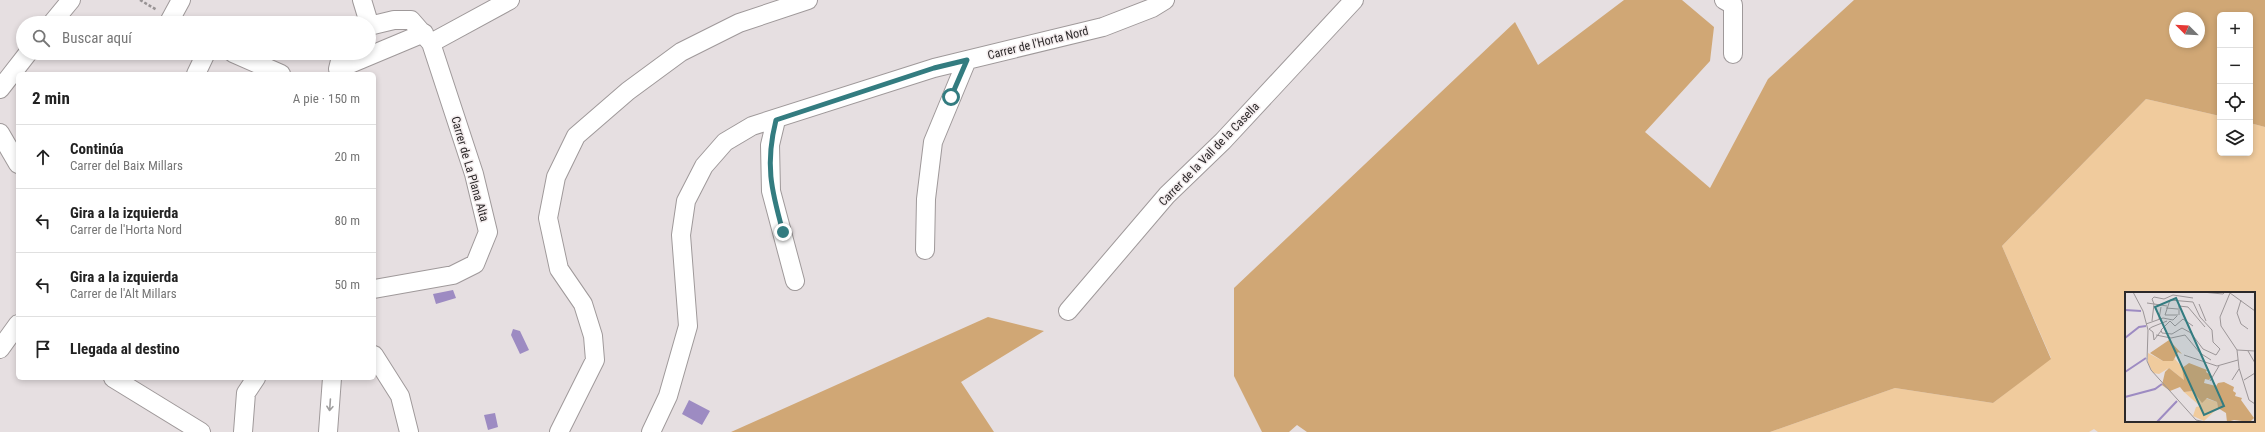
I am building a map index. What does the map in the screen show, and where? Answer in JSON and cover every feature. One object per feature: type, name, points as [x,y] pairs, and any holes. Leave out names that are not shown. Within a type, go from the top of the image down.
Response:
[{"type":"street","points":[[57,16],[70,0]]},
{"type":"street","points":[[169,16],[181,0]]},
{"type":"street","points":[[362,0],[366,16]]},
{"type":"street","points":[[376,54],[428,38],[510,0]]},
{"type":"street","points":[[559,432],[594,360],[593,336],[584,304],[559,269],[548,218],[556,177],[576,136],[628,91],[681,52],[739,23],[808,0]]},
{"type":"street","name":"Carrer de l'Horta Nord","points":[[651,432],[668,396],[688,326],[681,236],[686,201],[704,166],[725,142],[752,126],[776,120],[934,68],[1103,27],[1152,8],[1165,0]]},
{"type":"street","name":"Carrer de la Vall de la Casella","points":[[1068,311],[1167,195],[1224,141],[1354,0]]},
{"type":"street","points":[[1724,0],[1733,5],[1733,54]]},
{"type":"street","points":[[376,24],[394,20],[411,20],[428,38]]},
{"type":"street","name":"Carrer de La Plana Alta","points":[[376,289],[453,275],[474,264],[488,232],[474,174],[428,38]]},
{"type":"street","points":[[0,89],[23,60]]},
{"type":"street","points":[[197,72],[203,60]]},
{"type":"street","points":[[249,60],[276,72]]},
{"type":"street","points":[[338,65],[355,60]]},
{"type":"street","points":[[925,250],[926,199],[933,142],[967,60]]},
{"type":"street","points":[[776,120],[770,145],[771,191],[795,281]]},
{"type":"street","points":[[0,133],[16,161]]},
{"type":"street","points":[[0,349],[16,327]]},
{"type":"street","points":[[376,360],[400,396],[409,432]]},
{"type":"street","points":[[116,380],[200,432]]},
{"type":"street","points":[[243,432],[244,386],[253,380]]},
{"type":"street","points":[[328,432],[332,380]]},
{"type":"path","points":[[140,0],[163,16]]},
{"type":"shaded area","points":[[1624,0],[1682,0],[1714,27],[1710,61],[1645,132],[1710,188],[1768,79],[1854,0],[2265,0],[2265,127],[2253,124],[2253,12],[2217,12],[2217,115],[2146,99],[2002,246],[2051,359],[1993,403],[1895,388],[1770,432],[1307,432],[1297,425],[1289,432],[1262,432],[1234,376],[1234,288],[1515,22],[1538,65]]},
{"type":"shaded area","points":[[2146,99],[2217,115],[2217,156],[2253,156],[2253,124],[2265,127],[2265,432],[2098,432],[2094,429],[2089,432],[1770,432],[1895,388],[1993,403],[2051,358],[2002,246]]},
{"type":"shaded area","points":[[453,290],[456,298],[436,304],[433,294]]},
{"type":"shaded area","points":[[988,317],[1044,331],[961,382],[994,432],[731,432]]},
{"type":"shaded area","points":[[513,329],[520,331],[529,350],[520,354],[511,335]]},
{"type":"shaded area","points":[[689,400],[710,411],[702,425],[682,414]]},
{"type":"shaded area","points":[[495,413],[498,427],[488,430],[484,415]]},
{"type":"route","points":[[783,232],[771,191],[770,145],[776,120],[825,102],[934,68],[967,60],[951,97]]}]
